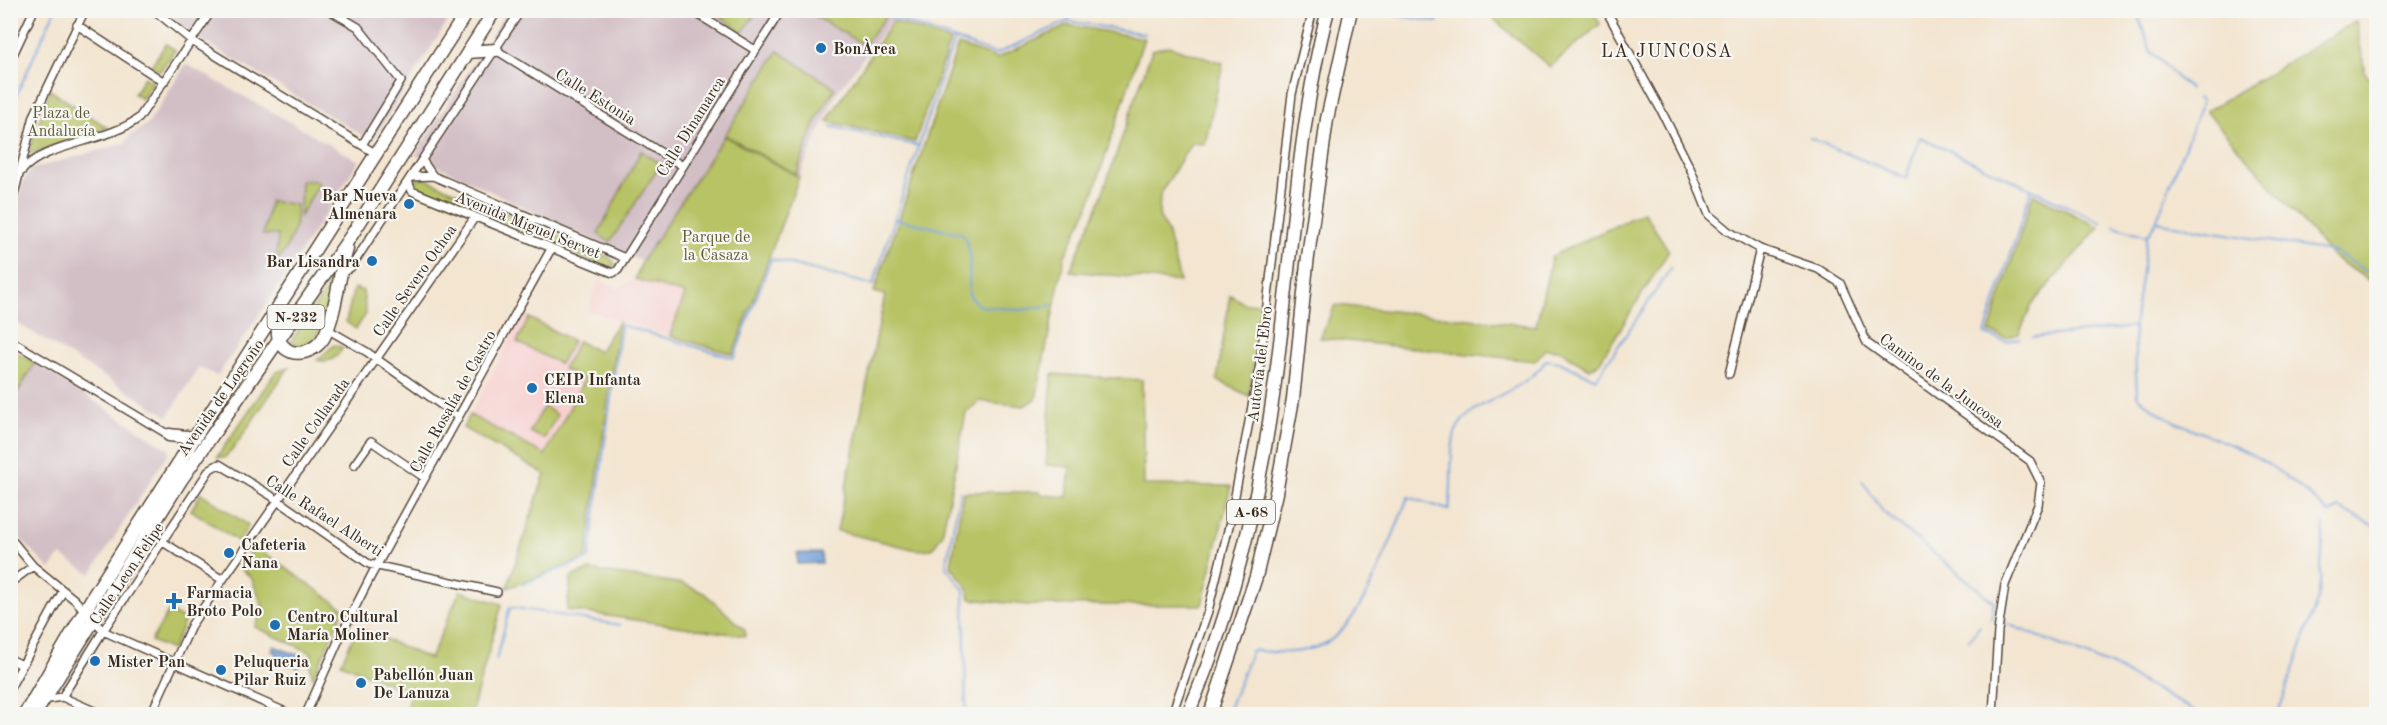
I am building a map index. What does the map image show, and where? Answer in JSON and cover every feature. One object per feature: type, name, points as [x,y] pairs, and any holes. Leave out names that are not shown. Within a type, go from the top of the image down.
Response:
[{"type":"highway","name":"Avenida de Logroño","points":[[25,714],[84,611],[378,155],[468,10]]},
{"type":"highway","name":"Avenida de Logroño","points":[[36,714],[181,480],[280,342],[351,236],[495,10]]},
{"type":"highway","name":"Autovía del Ebro","points":[[1188,714],[1236,573],[1258,487],[1274,395],[1307,116],[1318,48],[1328,10]]},
{"type":"highway","name":"A-68","points":[[1210,714],[1256,577],[1276,493],[1293,399],[1327,119],[1351,10]]},
{"type":"highway","points":[[468,52],[496,50],[486,24]]},
{"type":"highway","points":[[280,307],[280,342],[292,351],[305,353],[322,340],[327,329],[351,236]]},
{"type":"highway","points":[[169,435],[195,438]]},
{"type":"highway","points":[[169,435],[184,456]]},
{"type":"street","points":[[10,61],[34,10]]},
{"type":"street","points":[[10,210],[22,171],[25,147],[34,116],[85,10]]},
{"type":"street","points":[[154,10],[192,41],[378,155]]},
{"type":"street","points":[[22,171],[38,157],[125,129],[139,118],[212,10]]},
{"type":"street","points":[[329,10],[358,27],[401,81],[362,145]]},
{"type":"street","points":[[340,274],[351,267],[521,10]]},
{"type":"street","points":[[691,10],[755,50]]},
{"type":"street","name":"Calle Dinamarca","points":[[625,258],[681,165],[781,10]]},
{"type":"street","points":[[1172,714],[1208,611],[1230,522],[1260,364],[1292,94],[1313,10]]},
{"type":"street","name":"Camino de la Juncosa","points":[[1606,10],[1661,110],[1691,170],[1709,215],[1728,231],[1760,249],[1818,269],[1840,283],[1867,343],[2030,461],[2041,483],[2038,505],[2005,585],[1998,631],[1993,714]]},
{"type":"street","points":[[77,25],[164,82]]},
{"type":"street","name":"Calle Estonia","points":[[496,50],[681,165]]},
{"type":"street","points":[[422,160],[433,176]]},
{"type":"street","name":"Avenida Miguel Servet","points":[[433,176],[625,258],[613,273],[412,191],[410,179],[433,176]]},
{"type":"street","name":"Calle Severo Ochoa","points":[[376,359],[475,217]]},
{"type":"street","name":"Calle Rosalía de Castro","points":[[306,714],[341,634],[376,567],[551,249]]},
{"type":"street","points":[[1729,374],[1760,249]]},
{"type":"street","points":[[327,329],[376,359],[458,417]]},
{"type":"street","points":[[10,340],[169,435]]},
{"type":"street","name":"Calle Collarada","points":[[152,714],[192,624],[221,579],[376,359]]},
{"type":"street","points":[[354,465],[371,441],[425,478]]},
{"type":"street","name":"Calle Rafael Alberti","points":[[214,466],[224,466],[376,567],[497,592]]},
{"type":"street","name":"Calle Leon Felipe","points":[[62,697],[103,631],[214,466]]},
{"type":"street","points":[[10,537],[33,566],[63,591],[103,631],[290,714]]},
{"type":"street","points":[[162,542],[221,579]]},
{"type":"street","points":[[10,583],[33,566]]},
{"type":"street","points":[[10,688],[63,591]]},
{"type":"street","points":[[10,659],[22,665]]},
{"type":"street","points":[[43,700],[62,697],[101,714]]},
{"type":"shaded area","points":[[165,11],[454,11],[372,141],[191,34]]},
{"type":"shaded area","points":[[507,11],[899,11],[836,94],[799,177],[724,136],[642,261],[615,251],[415,155]]},
{"type":"shaded area","points":[[186,64],[359,161],[267,304],[217,376],[199,367],[168,416],[11,319],[11,226],[23,181],[32,169],[125,143],[131,135],[148,124]]},
{"type":"shaded area","points":[[599,279],[618,288],[635,279],[685,294],[670,336],[588,311]]},
{"type":"shaded area","name":"CEIP Infanta Elena","points":[[524,313],[599,353],[545,455],[470,415]]},
{"type":"shaded area","points":[[35,363],[170,450],[91,574],[61,555],[50,569],[23,542],[11,525],[10,403]]},
{"type":"green space","points":[[713,10],[757,11],[743,32]]},
{"type":"green space","points":[[806,11],[890,11],[864,45]]},
{"type":"green space","points":[[1484,11],[1593,11],[1600,24],[1550,67]]},
{"type":"green space","points":[[893,21],[950,41],[915,142],[827,121]]},
{"type":"green space","points":[[2356,21],[2365,73],[2376,85],[2376,285],[2332,256],[2206,111]]},
{"type":"green space","points":[[1068,25],[1144,38],[1090,203],[1064,258],[1036,399],[1024,406],[979,401],[966,413],[942,535],[932,549],[917,550],[837,531],[885,295],[874,292],[958,45],[997,58]]},
{"type":"green space","points":[[166,44],[175,50],[160,71],[151,66]]},
{"type":"green space","points":[[1168,46],[1223,63],[1205,144],[1191,143],[1160,195],[1159,215],[1168,234],[1180,282],[1070,271],[1101,198],[1152,50]]},
{"type":"green space","points":[[778,51],[835,88],[817,119],[796,174],[725,135]]},
{"type":"green space","points":[[144,77],[153,82],[142,99],[134,94]]},
{"type":"green space","name":"Plaza de Andalucía","points":[[50,90],[108,128],[28,154]]},
{"type":"green space","name":"Parque de la Casaza","points":[[724,136],[799,177],[733,354],[670,336],[685,294],[635,279],[642,261]]},
{"type":"green space","points":[[641,151],[661,164],[610,242],[598,234]]},
{"type":"green space","points":[[423,178],[609,257],[616,265],[608,268],[416,188],[413,181]]},
{"type":"green space","points":[[301,180],[316,181],[319,184],[300,216]]},
{"type":"green space","points":[[2033,194],[2099,227],[2033,303],[2019,334],[2006,338],[1989,332]]},
{"type":"green space","points":[[270,201],[296,205],[297,212],[292,235],[276,262],[278,235],[263,235]]},
{"type":"green space","points":[[1644,212],[1669,251],[1599,363],[1590,369],[1559,350],[1545,349],[1535,361],[1320,338],[1335,305],[1536,326],[1552,256]]},
{"type":"green space","points":[[333,279],[325,317],[316,335],[302,346],[290,343]]},
{"type":"green space","points":[[354,288],[363,291],[366,314],[356,329],[346,322]]},
{"type":"green space","points":[[1230,295],[1245,304],[1262,303],[1249,396],[1217,380]]},
{"type":"green space","points":[[529,318],[573,341],[560,364],[517,342]]},
{"type":"green space","points":[[619,321],[586,559],[507,588],[545,474],[463,428],[470,415],[545,455],[584,380],[563,369],[578,341],[599,352]]},
{"type":"green space","points":[[334,345],[343,348],[335,357],[326,361],[317,360]]},
{"type":"green space","points":[[11,349],[35,363],[11,403]]},
{"type":"green space","points":[[289,367],[233,449],[224,458],[217,457],[275,373]]},
{"type":"green space","points":[[1052,374],[1142,380],[1144,485],[1231,486],[1202,605],[1027,605],[970,599],[968,588],[951,566],[963,492],[1039,492],[1043,495],[1067,497],[1070,467],[1046,465]]},
{"type":"green space","points":[[544,406],[557,415],[544,439],[530,432]]},
{"type":"green space","points":[[201,493],[248,525],[239,542],[191,510]]},
{"type":"green space","points":[[255,546],[344,609],[313,678],[309,661],[312,653],[255,627],[263,607],[251,577],[239,568]]},
{"type":"green space","points":[[589,570],[684,584],[704,593],[745,630],[745,636],[567,610],[571,577]]},
{"type":"green space","points":[[460,591],[502,604],[471,714],[405,714],[411,688],[403,690],[341,663],[358,627],[430,659]]},
{"type":"green space","points":[[169,611],[185,620],[172,650],[151,641]]},
{"type":"water","points":[[797,553],[821,553],[822,563],[797,564]]},
{"type":"water","points":[[274,646],[303,657],[298,668],[275,657],[277,653],[272,651]]},
{"type":"waterway","points":[[10,109],[55,10]]},
{"type":"waterway","points":[[891,17],[996,54],[1068,21],[1072,10]]},
{"type":"waterway","points":[[1372,11],[1437,22],[1442,10]]},
{"type":"waterway","points":[[2136,10],[2151,52],[2189,89]]},
{"type":"waterway","points":[[1068,21],[1145,34]]},
{"type":"waterway","points":[[522,584],[589,558],[621,325],[734,358],[771,259],[873,285],[954,39]]},
{"type":"waterway","points":[[2198,98],[2202,102],[2156,222],[2335,252],[2376,277]]},
{"type":"waterway","points":[[830,126],[919,146]]},
{"type":"waterway","points":[[1810,138],[1906,178],[1920,137],[2101,222]]},
{"type":"waterway","points":[[2020,338],[2007,342],[1985,334],[2031,190]]},
{"type":"waterway","points":[[895,219],[964,234],[970,254],[969,295],[979,306],[1021,310],[1052,305]]},
{"type":"waterway","points":[[2114,226],[2147,236],[2156,222]]},
{"type":"waterway","points":[[2147,236],[2134,327],[2137,396],[2164,416],[2241,449],[2266,463],[2329,513],[2339,508],[2376,527]]},
{"type":"waterway","points":[[1227,714],[1252,650],[1270,652],[1306,650],[1324,644],[1338,634],[1351,618],[1375,578],[1408,497],[1449,510],[1454,437],[1459,425],[1481,406],[1524,382],[1537,372],[1546,360],[1559,362],[1596,379],[1671,268]]},
{"type":"waterway","points":[[2033,337],[2134,327]]},
{"type":"waterway","points":[[1862,480],[1883,512],[1994,602],[1991,620]]},
{"type":"waterway","points":[[960,491],[946,567],[964,590],[966,714]]},
{"type":"waterway","points":[[2278,714],[2319,595],[2324,525]]},
{"type":"waterway","points":[[496,660],[510,607],[620,625]]},
{"type":"waterway","points":[[2005,623],[2112,666],[2200,714]]},
{"type":"waterway","points":[[1968,641],[1980,626]]},
{"type":"place","name":"BonÀrea","points":[[821,48]]},
{"type":"place","name":"Bar Nueva Almenara","points":[[409,204]]},
{"type":"place","name":"Bar Lisandra","points":[[372,261]]},
{"type":"place","name":"CEIP Infanta Elena","points":[[532,388]]},
{"type":"place","name":"Cafeteria Nana","points":[[229,553]]},
{"type":"place","name":"Farmacia Broto Polo","points":[[174,601]]},
{"type":"place","name":"Centro Cultural María Moliner","points":[[275,625]]},
{"type":"place","name":"Mister Pan","points":[[95,661]]},
{"type":"place","name":"Peluqueria Pilar Ruiz","points":[[221,670]]},
{"type":"place","name":"Pabellón Juan De Lanuza","points":[[361,683]]},
{"type":"district","name":"LA JUNCOSA","points":[[1667,51]]}]
